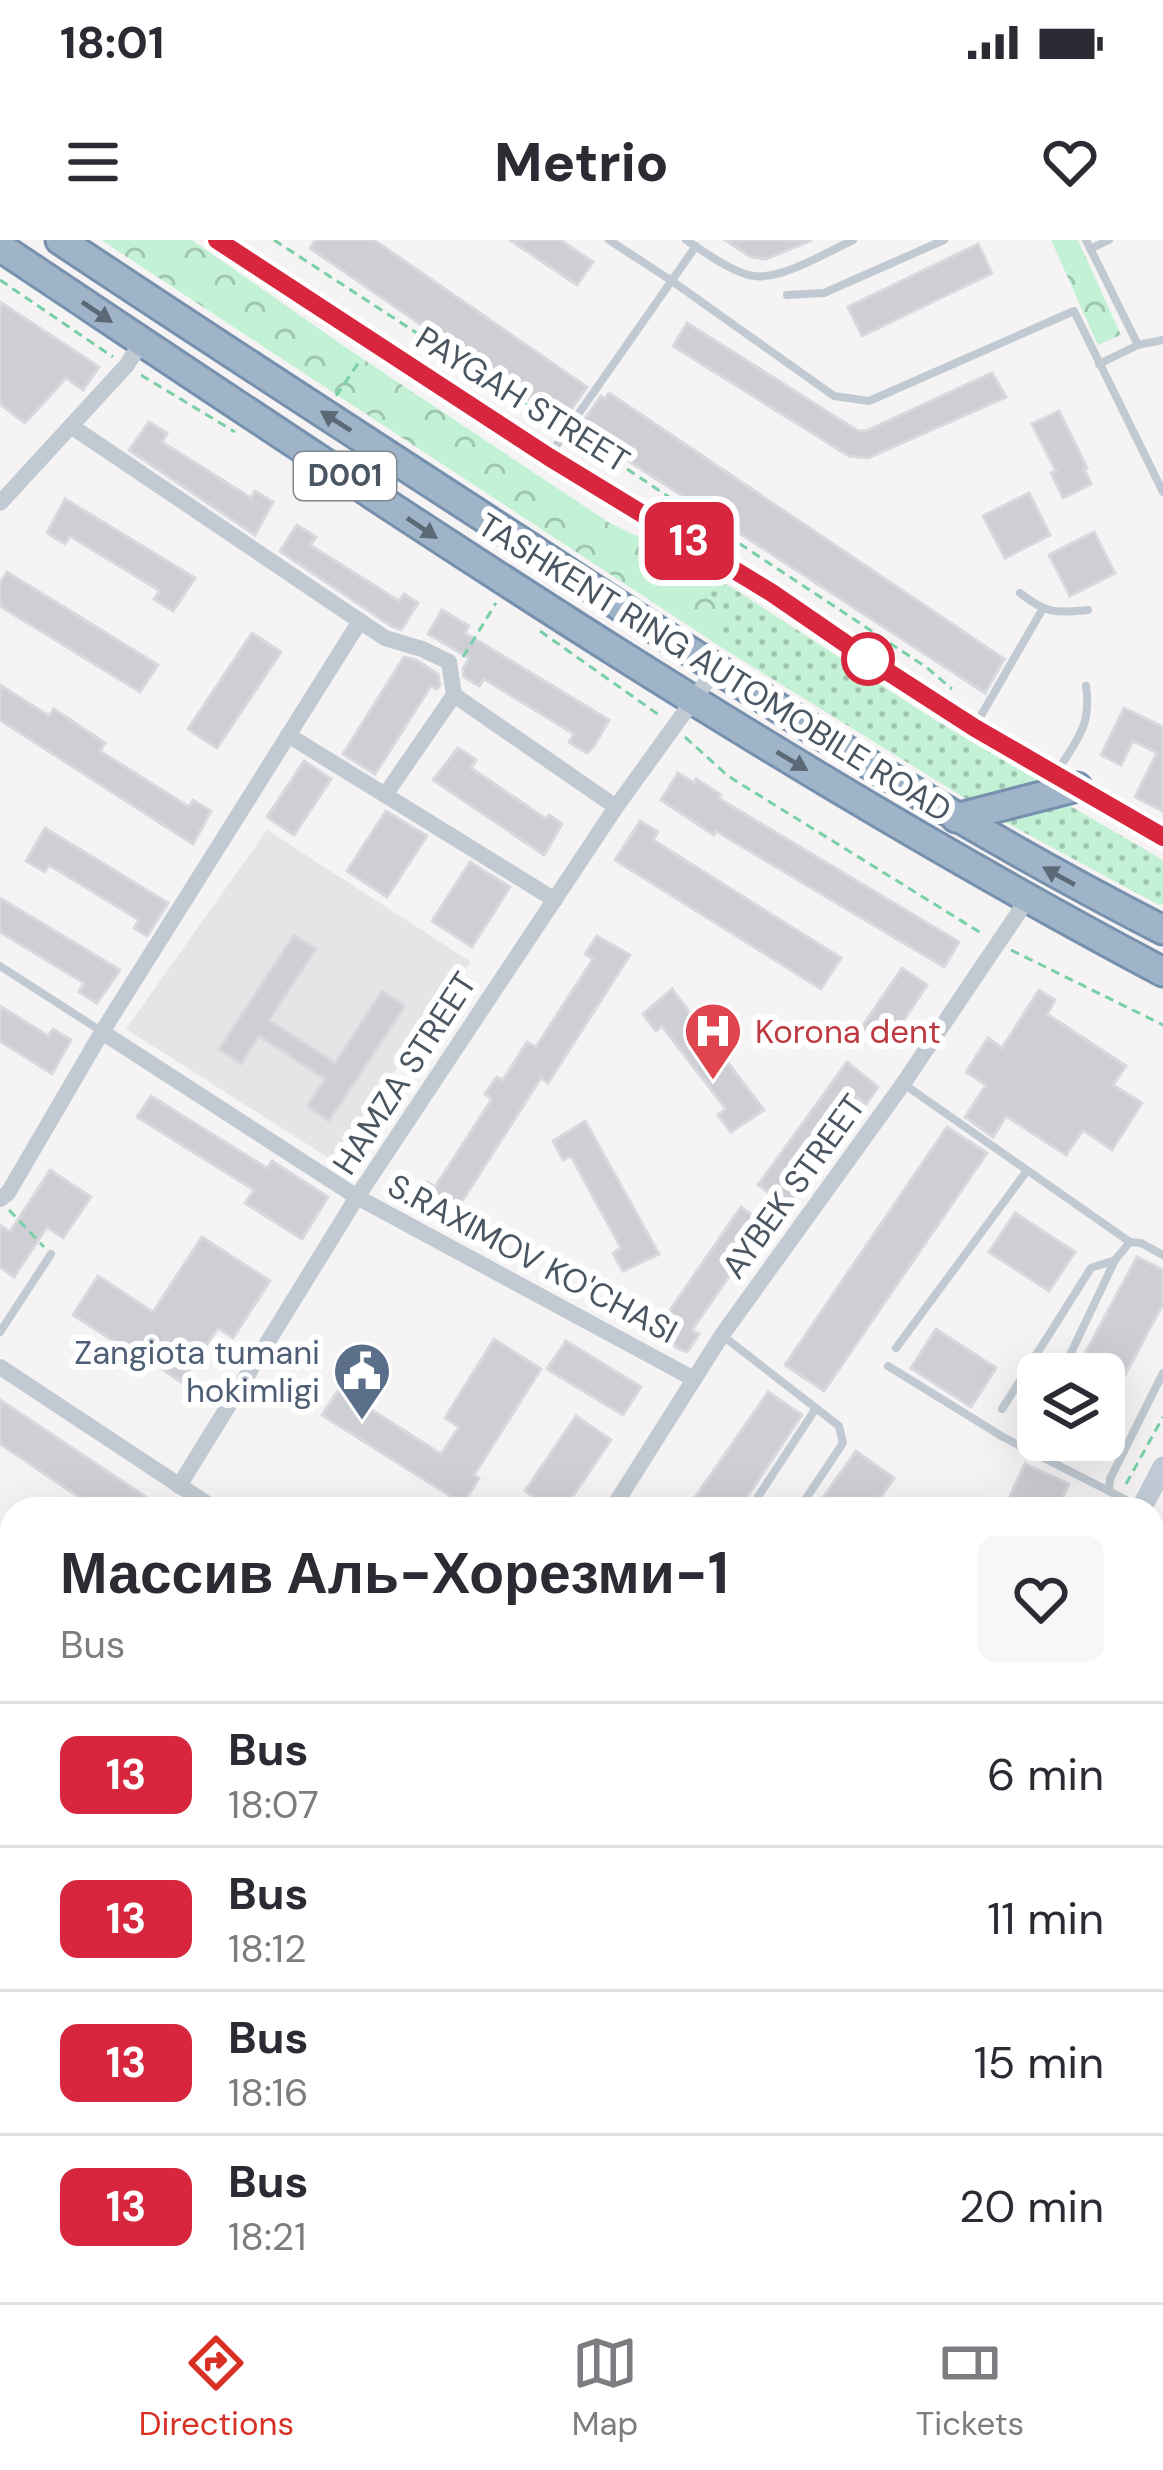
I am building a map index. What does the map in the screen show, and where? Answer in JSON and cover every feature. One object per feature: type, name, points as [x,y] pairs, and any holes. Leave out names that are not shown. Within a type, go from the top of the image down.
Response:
[{"type":"highway","name":"TASHKENT RING AUTOMOBILE ROAD","points":[[60,240],[715,670],[956,818],[1163,929]]},
{"type":"highway","name":"TASHKENT RING AUTOMOBILE ROAD","points":[[0,247],[692,701],[1027,900],[1163,972]]},
{"type":"highway","points":[[956,818],[1066,781]]},
{"type":"main road","points":[[1147,1497],[1163,1468]]},
{"type":"street","name":"PAYGAH STREET","points":[[217,240],[549,457],[772,593],[975,728],[1163,837]]},
{"type":"street","points":[[0,503],[126,366],[142,342]]},
{"type":"street","points":[[70,426],[386,638],[449,662],[454,695],[386,795]]},
{"type":"street","points":[[0,1199],[8,1193],[102,1032],[360,621]]},
{"type":"street","name":"HAMZA STREET","points":[[179,1486],[357,1197],[616,807],[715,670]]},
{"type":"street","points":[[454,695],[616,807]]},
{"type":"street","points":[[288,736],[555,899]]},
{"type":"street","name":"AYBEK STREET","points":[[620,1497],[722,1335],[903,1084],[1027,900]]},
{"type":"street","name":"S.RAXIMOV KO'CHASI","points":[[102,1032],[357,1197],[694,1379]]},
{"type":"street","points":[[0,1366],[196,1497]]},
{"type":"lane","points":[[609,240],[834,396],[869,401],[1074,311],[1163,492]]},
{"type":"lane","points":[[686,240],[743,274],[762,277],[853,240]]},
{"type":"lane","points":[[787,295],[824,293],[944,240]]},
{"type":"lane","points":[[1109,240],[1088,244],[1138,345]]},
{"type":"lane","points":[[549,457],[696,246]]},
{"type":"lane","points":[[1099,364],[1138,345],[1163,340]]},
{"type":"lane","points":[[1020,592],[1042,610],[1088,610]]},
{"type":"lane","points":[[975,728],[1042,610]]},
{"type":"lane","points":[[1066,781],[1089,708],[1086,686]]},
{"type":"lane","points":[[0,965],[102,1032]]},
{"type":"lane","points":[[903,1084],[1130,1242],[1163,1255]]},
{"type":"lane","points":[[896,1348],[1026,1172]]},
{"type":"lane","points":[[1071,1353],[1114,1260],[1130,1242]]},
{"type":"lane","points":[[0,1332],[51,1254]]},
{"type":"lane","points":[[1002,1408],[1091,1268],[1114,1260]]},
{"type":"lane","points":[[722,1335],[839,1426],[843,1444],[807,1497]]},
{"type":"lane","points":[[888,1366],[1003,1436],[1119,1496]]},
{"type":"lane","points":[[1109,1491],[1110,1479],[1163,1373]]},
{"type":"lane","points":[[758,1497],[816,1408]]},
{"type":"path","points":[[274,240],[926,667],[954,691]]},
{"type":"path","points":[[0,280],[126,366],[248,440]]},
{"type":"path","points":[[325,414],[372,343]]},
{"type":"path","points":[[453,673],[497,601]]},
{"type":"path","points":[[533,626],[674,726],[728,776],[998,943],[1163,1025]]},
{"type":"path","points":[[0,1199],[51,1254]]},
{"type":"path","points":[[1119,1496],[1163,1417]]},
{"type":"shaded area","points":[[267,830],[471,962],[332,1160],[126,1029]]},
{"type":"green space","points":[[101,240],[192,240],[608,522],[649,542],[722,605],[721,647]]},
{"type":"green space","points":[[1051,240],[1078,240],[1121,335],[1098,345]]},
{"type":"green space","points":[[649,542],[733,588],[930,717],[1039,781],[1040,790],[976,805],[721,647],[721,605]]},
{"type":"green space","points":[[1065,803],[1163,860],[1163,904],[1003,821]]},
{"type":"building","points":[[316,240],[374,240],[587,387],[562,422],[310,248]]},
{"type":"building","points":[[510,240],[560,240],[593,262],[577,285]]},
{"type":"building","points":[[725,240],[812,240],[766,259],[751,257]]},
{"type":"building","points":[[978,244],[992,273],[862,336],[848,307]]},
{"type":"building","points":[[0,302],[99,367],[83,390],[66,378],[25,423],[0,404]]},
{"type":"building","points":[[687,323],[858,431],[992,373],[1006,397],[868,458],[849,456],[673,346]]},
{"type":"building","points":[[609,393],[1004,659],[985,693],[578,428],[601,396],[605,399]]},
{"type":"building","points":[[1059,411],[1091,484],[1063,498],[1051,473],[1056,471],[1032,424]]},
{"type":"building","points":[[149,422],[167,433],[162,442],[251,498],[255,491],[273,502],[255,535],[129,450]]},
{"type":"building","points":[[1029,493],[1050,535],[1005,558],[983,516]]},
{"type":"building","points":[[65,499],[195,578],[173,611],[154,599],[160,591],[70,536],[65,544],[47,533]]},
{"type":"building","points":[[297,525],[316,537],[310,545],[399,601],[404,594],[418,603],[401,630],[280,551]]},
{"type":"building","points":[[1094,532],[1115,573],[1070,596],[1049,555]]},
{"type":"building","points":[[7,572],[158,665],[140,692],[0,606],[0,583]]},
{"type":"building","points":[[442,610],[469,626],[465,633],[609,720],[594,746],[587,753],[569,742],[574,734],[484,679],[479,686],[464,677],[469,658],[428,634]]},
{"type":"building","points":[[252,633],[281,652],[217,748],[188,729]]},
{"type":"building","points":[[404,657],[438,674],[440,685],[437,689],[431,686],[375,774],[343,754]]},
{"type":"building","points":[[0,685],[49,716],[54,709],[105,743],[100,751],[189,807],[193,800],[211,811],[193,844],[0,720]]},
{"type":"building","points":[[1124,708],[1163,727],[1163,811],[1135,797],[1157,753],[1133,741],[1121,765],[1101,755]]},
{"type":"building","points":[[458,748],[476,760],[471,768],[546,819],[549,815],[562,824],[544,855],[433,780]]},
{"type":"building","points":[[304,761],[331,779],[294,835],[267,817]]},
{"type":"building","points":[[678,773],[694,783],[696,779],[721,795],[718,798],[959,942],[944,967],[661,800]]},
{"type":"building","points":[[386,811],[427,836],[387,897],[347,871]]},
{"type":"building","points":[[640,821],[658,832],[653,840],[841,958],[821,989],[615,860]]},
{"type":"building","points":[[45,828],[168,903],[147,936],[134,928],[139,920],[49,865],[45,872],[26,861]]},
{"type":"building","points":[[470,862],[510,887],[472,947],[432,921]]},
{"type":"building","points":[[0,898],[120,970],[97,1003],[79,992],[84,983],[0,932]]},
{"type":"building","points":[[294,935],[316,949],[269,1020],[335,1063],[382,991],[405,1006],[329,1121],[307,1106],[325,1079],[259,1036],[241,1064],[219,1049]]},
{"type":"building","points":[[597,936],[630,955],[548,1083],[541,1078],[448,1223],[416,1200],[427,1182],[435,1187],[492,1099],[485,1094],[497,1077],[503,1080],[527,1042],[536,1047],[593,959],[585,954]]},
{"type":"building","points":[[902,968],[927,985],[886,1047],[860,1030]]},
{"type":"building","points":[[672,989],[764,1110],[731,1132],[718,1115],[726,1109],[662,1026],[656,1031],[643,1014]]},
{"type":"building","points":[[1039,990],[1055,1000],[1047,1014],[1126,1066],[1113,1085],[1142,1103],[1112,1150],[1083,1130],[1066,1155],[1006,1116],[993,1137],[965,1117],[986,1085],[966,1072],[988,1038],[1002,1048]]},
{"type":"building","points":[[0,1006],[48,1036],[53,1029],[71,1040],[52,1074],[0,1041]]},
{"type":"building","points":[[847,1062],[878,1087],[866,1104],[858,1098],[796,1183],[803,1188],[790,1205],[782,1202],[758,1185]]},
{"type":"building","points":[[151,1096],[267,1168],[272,1161],[328,1197],[302,1239],[245,1203],[254,1190],[137,1117]]},
{"type":"building","points":[[585,1121],[659,1254],[623,1271],[613,1253],[621,1248],[571,1156],[563,1160],[553,1141]]},
{"type":"building","points":[[947,1127],[987,1153],[824,1391],[785,1365]]},
{"type":"building","points":[[50,1170],[91,1197],[63,1238],[47,1227],[14,1277],[0,1267],[0,1225],[10,1232]]},
{"type":"building","points":[[741,1207],[773,1231],[760,1249],[752,1243],[692,1330],[699,1334],[687,1352],[679,1349],[655,1332]]},
{"type":"building","points":[[1015,1213],[1075,1252],[1049,1291],[989,1252]]},
{"type":"building","points":[[202,1237],[270,1281],[233,1338],[218,1328],[181,1382],[73,1315],[98,1276],[153,1312]]},
{"type":"building","points":[[1137,1257],[1163,1270],[1163,1304],[1125,1375],[1125,1353],[1085,1353]]},
{"type":"building","points":[[936,1329],[996,1368],[971,1407],[911,1368]]},
{"type":"building","name":"Zangiota tumani hokimligi","points":[[494,1339],[541,1369],[474,1475],[479,1478],[467,1497],[452,1497],[322,1415],[339,1389],[441,1454],[459,1427],[445,1418]]},
{"type":"building","points":[[566,1341],[641,1387],[623,1415],[547,1369]]},
{"type":"building","points":[[768,1392],[802,1415],[747,1497],[695,1497]]},
{"type":"building","points":[[0,1400],[146,1497],[79,1497],[0,1444]]},
{"type":"building","points":[[576,1416],[611,1440],[572,1497],[534,1497],[525,1491]]},
{"type":"building","points":[[856,1451],[894,1478],[881,1497],[823,1497]]},
{"type":"building","points":[[1025,1464],[1069,1484],[1063,1497],[1010,1497]]},
{"type":"bus line","name":"13","points":[[217,240],[549,457],[772,593],[975,728],[1163,837]]},
{"type":"place","name":"Korona dent","points":[[713,1082]]},
{"type":"place","name":"Zangiota tumani hokimligi","points":[[362,1422]]}]
